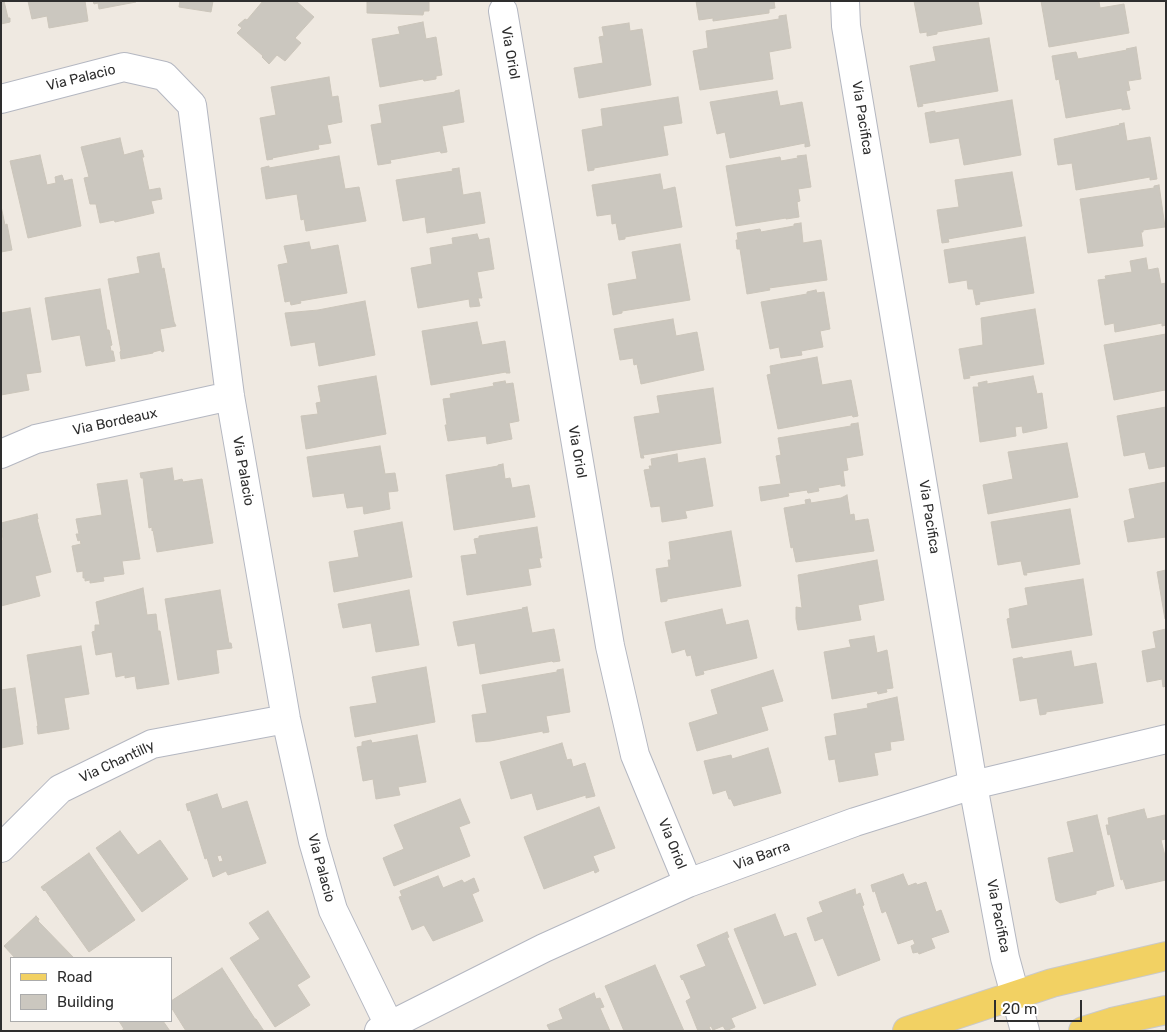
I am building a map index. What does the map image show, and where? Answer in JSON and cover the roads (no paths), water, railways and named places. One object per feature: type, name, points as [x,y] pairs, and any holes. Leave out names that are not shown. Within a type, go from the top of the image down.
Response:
[{"type":"main road","points":[[907,1031],[1052,983],[1166,956]]},
{"type":"main road","points":[[1083,1031],[1112,1022],[1166,1010]]},
{"type":"street","name":"Via Pacifica","points":[[845,1],[846,26],[973,785],[1005,958],[1025,1031]]},
{"type":"street","name":"Via Oriol","points":[[502,11],[610,646],[635,754],[688,883]]},
{"type":"street","name":"Via Palacio","points":[[1,99],[124,67],[164,76],[192,105],[230,396],[286,719],[313,841],[333,910],[384,1028]]},
{"type":"street","name":"Via Bordeaux","points":[[1,454],[36,439],[230,396]]},
{"type":"street","name":"Via Chantilly","points":[[1,848],[60,789],[152,744],[286,719]]},
{"type":"street","name":"Via Barra","points":[[384,1028],[544,948],[688,883],[856,822],[973,785],[1166,739]]}]
